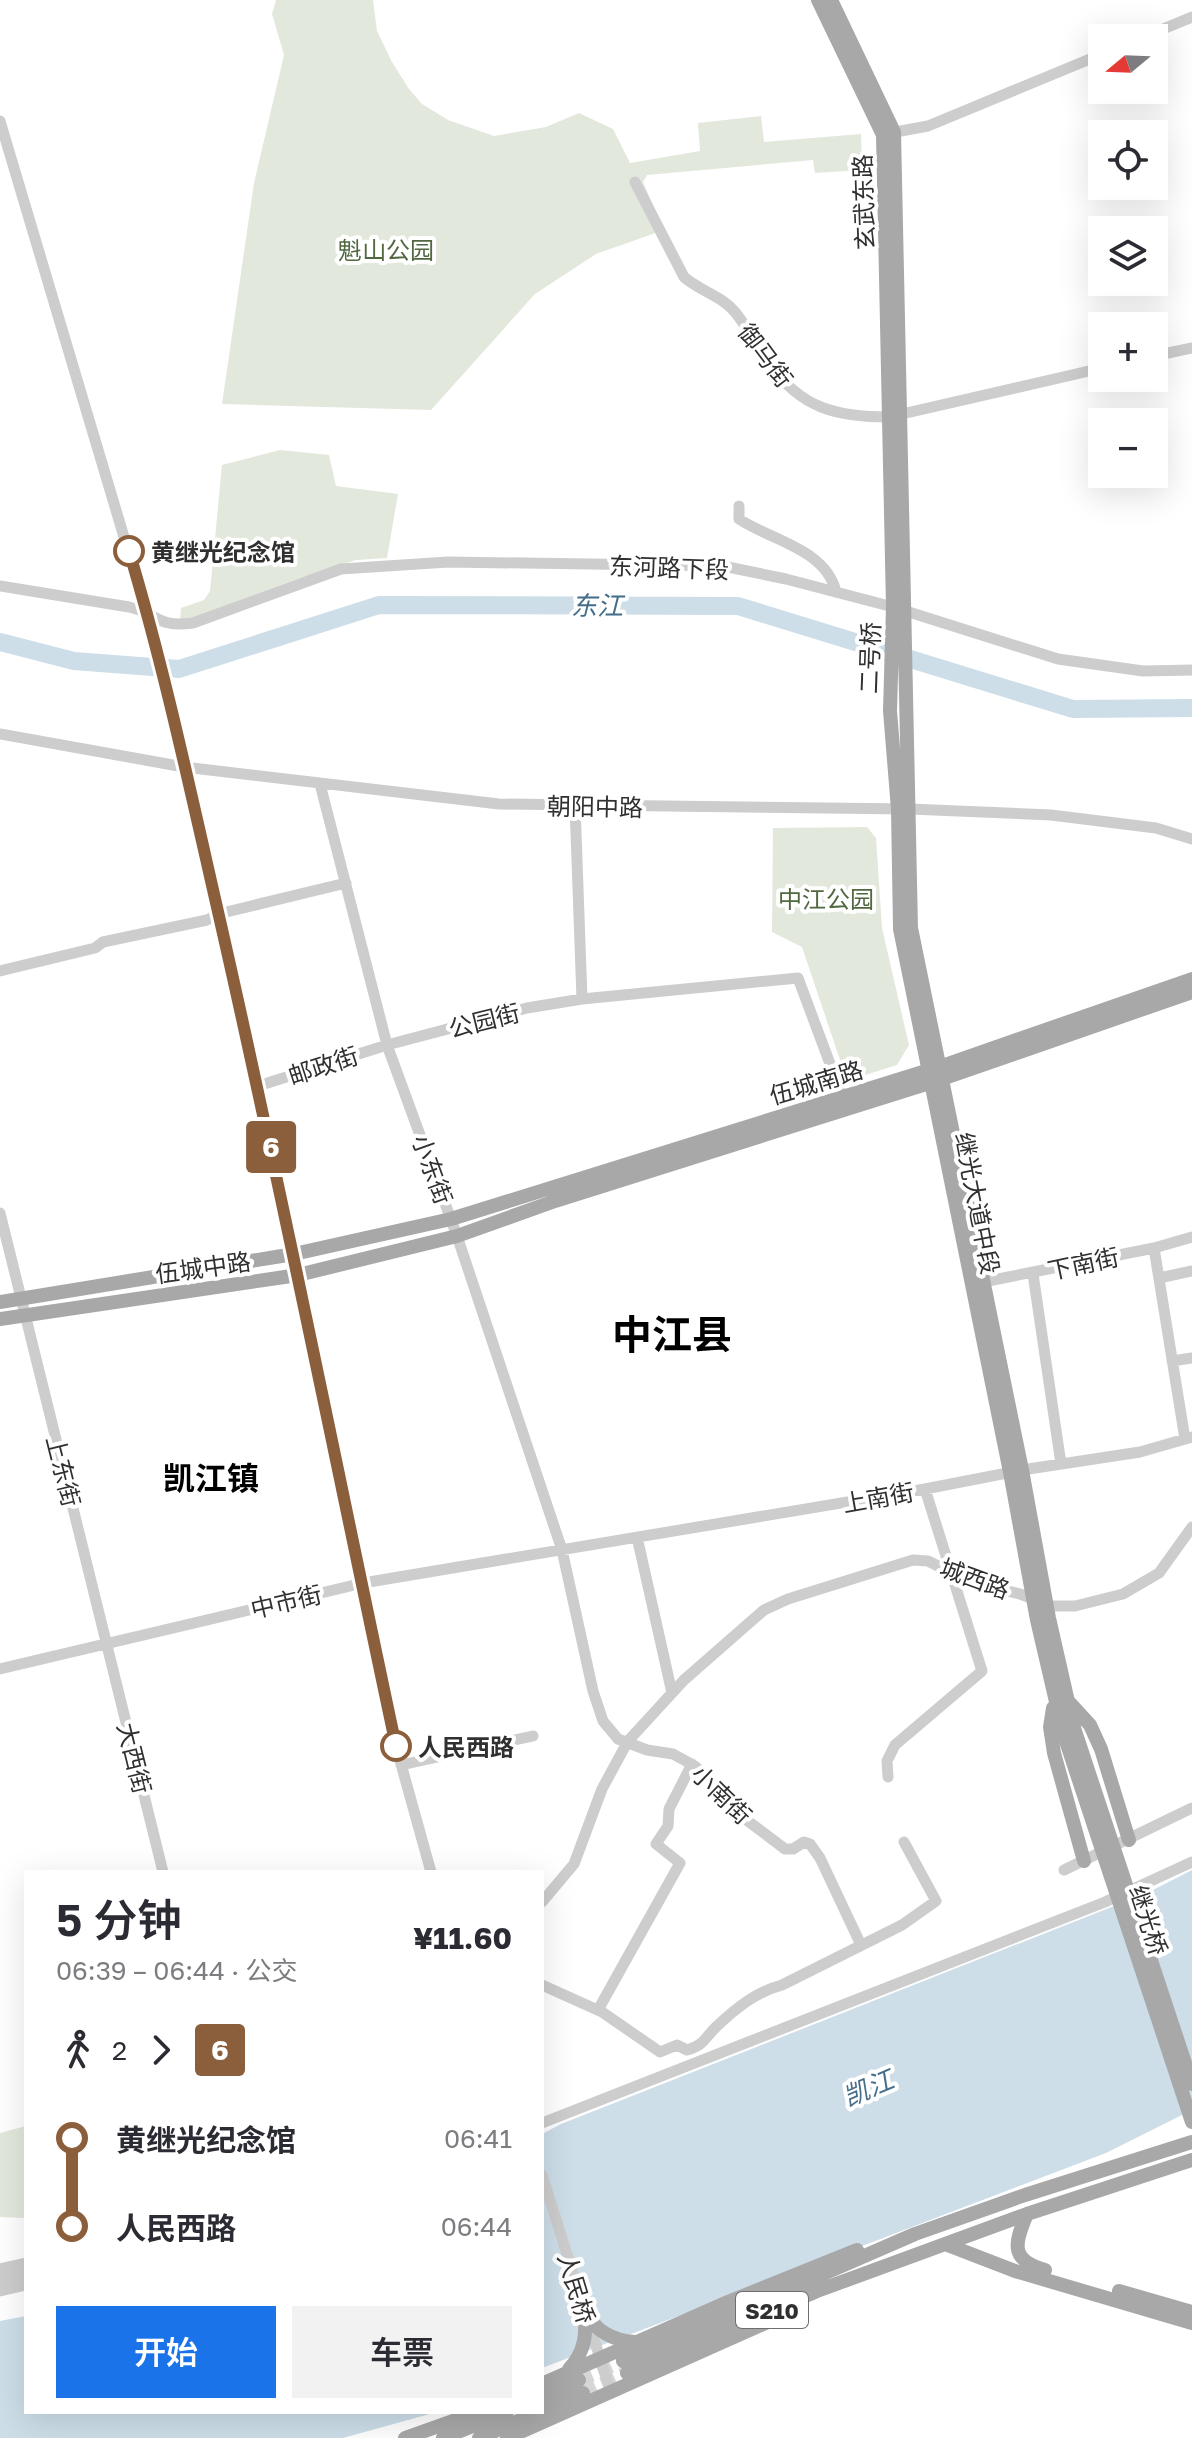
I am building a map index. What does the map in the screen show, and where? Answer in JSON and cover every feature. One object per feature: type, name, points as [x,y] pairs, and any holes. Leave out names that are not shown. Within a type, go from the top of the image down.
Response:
[{"type":"main road","name":"玄武东路","points":[[818,0],[888,133]]},
{"type":"main road","name":"玄武东路","points":[[831,0],[888,133],[899,609]]},
{"type":"main road","name":"二号桥","points":[[897,711],[899,609]]},
{"type":"main road","name":"继光大道中段","points":[[897,711],[911,928],[935,1074],[1060,1699]]},
{"type":"main road","name":"伍城南路","points":[[935,1074],[1192,979]]},
{"type":"main road","name":"伍城南路","points":[[451,1219],[844,1102],[1192,992]]},
{"type":"main road","name":"伍城南路","points":[[457,1236],[844,1102]]},
{"type":"main road","name":"伍城中路","points":[[0,1302],[294,1254],[451,1219]]},
{"type":"main road","name":"伍城中路","points":[[0,1319],[298,1275],[457,1236]]},
{"type":"main road","points":[[1060,1699],[1068,1730]]},
{"type":"main road","points":[[1060,1699],[1090,1725],[1129,1840]]},
{"type":"main road","points":[[1060,1699],[1050,1727],[1054,1753],[1084,1861]]},
{"type":"main road","name":"继光桥","points":[[1068,1730],[1192,2084]]},
{"type":"main road","name":"继光桥","points":[[1068,1730],[1192,2122]]},
{"type":"main road","name":"S210","points":[[1192,2142],[915,2234],[625,2367],[921,2252],[1192,2160]]},
{"type":"main road","points":[[1027,2214],[1017,2244],[1021,2259],[1030,2266],[1192,2312]]},
{"type":"main road","points":[[544,2383],[599,2356],[847,2253],[915,2234]]},
{"type":"main road","points":[[945,2244],[1015,2271],[1192,2323]]},
{"type":"main road","points":[[507,2438],[868,2279],[921,2252]]},
{"type":"main road","points":[[585,2311],[593,2324],[605,2334],[632,2342]]},
{"type":"main road","points":[[562,2375],[574,2364],[585,2339],[585,2311]]},
{"type":"main road","points":[[544,2395],[581,2386],[544,2409]]},
{"type":"main road","points":[[405,2438],[472,2414]]},
{"type":"main road","points":[[443,2438],[502,2414]]},
{"type":"main road","points":[[479,2438],[534,2414]]},
{"type":"street","points":[[1168,27],[1192,17]]},
{"type":"street","points":[[888,133],[928,126],[1088,60]]},
{"type":"street","points":[[0,121],[152,631],[258,1086],[401,1765],[430,1870]]},
{"type":"street","name":"御马街","points":[[635,182],[684,277],[734,311],[772,368],[795,394],[830,412],[855,417],[894,416],[1088,371]]},
{"type":"street","points":[[1168,353],[1192,348]]},
{"type":"street","points":[[739,506],[739,519],[817,559],[833,577],[836,592]]},
{"type":"street","name":"东河路下段","points":[[0,586],[147,611],[161,623],[175,626],[193,623],[341,569],[448,562],[723,566],[899,609],[1058,659],[1143,671],[1192,670]]},
{"type":"street","name":"朝阳中路","points":[[0,734],[184,767],[499,804],[904,809],[1051,815],[1156,828],[1192,839]]},
{"type":"street","name":"小东街","points":[[320,784],[387,1045],[457,1236],[562,1550]]},
{"type":"street","points":[[575,805],[582,999]]},
{"type":"street","points":[[0,971],[95,948],[103,942],[207,920],[218,914],[346,883]]},
{"type":"street","name":"公园街","points":[[387,1045],[527,1008],[582,999],[798,978],[844,1102]]},
{"type":"street","name":"邮政街","points":[[258,1086],[387,1045]]},
{"type":"street","name":"上东街","points":[[0,1213],[107,1643]]},
{"type":"street","name":"下南街","points":[[978,1283],[1154,1248],[1192,1237]]},
{"type":"street","points":[[1154,1248],[1188,1438]]},
{"type":"street","points":[[1159,1278],[1192,1271]]},
{"type":"street","points":[[1033,1274],[1061,1464]]},
{"type":"street","points":[[1172,1361],[1192,1358]]},
{"type":"street","name":"上南街","points":[[562,1550],[1140,1452],[1188,1438]]},
{"type":"street","points":[[888,1777],[887,1761],[895,1745],[982,1671],[925,1489]]},
{"type":"street","name":"城西路","points":[[544,1900],[574,1864],[602,1789],[628,1741],[672,1693],[764,1610],[788,1599],[913,1560],[928,1561],[968,1581],[1040,1602],[1075,1606],[1123,1594],[1159,1573],[1192,1527]]},
{"type":"street","points":[[637,1537],[672,1693]]},
{"type":"street","name":"中市街","points":[[0,1669],[363,1583],[562,1550]]},
{"type":"street","name":"小南街","points":[[562,1550],[593,1691],[603,1721],[618,1739],[647,1750],[673,1754],[692,1764],[721,1789],[736,1812],[785,1849],[793,1849],[804,1842],[810,1844],[820,1858],[861,1945]]},
{"type":"street","name":"大西街","points":[[107,1643],[163,1870]]},
{"type":"street","points":[[401,1765],[533,1736]]},
{"type":"street","points":[[598,2010],[680,1863],[656,1844],[668,1826],[669,1809],[692,1764]]},
{"type":"street","points":[[1064,1870],[1192,1808]]},
{"type":"street","points":[[544,1986],[598,2010],[660,2052],[677,2045],[687,2050],[700,2046],[715,2028],[764,1990],[782,1985],[902,1925],[936,1901],[904,1842]]},
{"type":"street","points":[[544,2122],[1105,1902],[1192,1862]]},
{"type":"street","name":"人民桥","points":[[544,2181],[611,2393]]},
{"type":"street","points":[[0,2269],[24,2263]]},
{"type":"street","points":[[0,2280],[24,2274]]},
{"type":"street","points":[[0,2291],[24,2285]]},
{"type":"green space","name":"魁山公园","points":[[276,0],[373,0],[377,31],[392,62],[422,104],[448,120],[494,136],[546,127],[579,113],[613,129],[630,163],[700,151],[698,123],[761,116],[764,142],[861,134],[862,170],[815,173],[813,160],[647,175],[643,182],[664,230],[596,254],[535,294],[431,410],[222,404],[254,183],[284,55],[272,14]]},
{"type":"green space","name":"黄继光纪念馆","points":[[280,450],[329,455],[336,486],[398,494],[387,558],[356,560],[194,618],[180,620],[181,608],[204,600],[210,591],[222,465]]},
{"type":"green space","name":"中江公园","points":[[867,827],[876,838],[882,928],[909,1045],[897,1065],[859,1077],[840,1060],[802,947],[772,932],[773,828]]},
{"type":"green space","points":[[24,2127],[24,2218],[0,2217],[0,2133]]},
{"type":"water","name":"凯江","points":[[1192,1870],[1192,2110],[1106,2153],[544,2367],[544,2133],[1147,1893]]},
{"type":"water","points":[[24,2316],[24,2414],[430,2414],[343,2438],[0,2438],[0,2321]]},
{"type":"waterway","name":"东江","points":[[0,642],[74,661],[179,669],[379,605],[738,606],[1073,709],[1192,708]]},
{"type":"tunnel","points":[[579,2380],[623,2361]]},
{"type":"tunnel","points":[[583,2393],[627,2373]]},
{"type":"bus line","name":"6","points":[[129,551],[176,730],[263,1110],[396,1746]]},
{"type":"place","name":"黄继光纪念馆","points":[[129,551]]},
{"type":"place","name":"人民西路","points":[[396,1746]]},
{"type":"district","name":"中江县","points":[[672,1334]]},
{"type":"district","name":"凯江镇","points":[[211,1478]]}]
